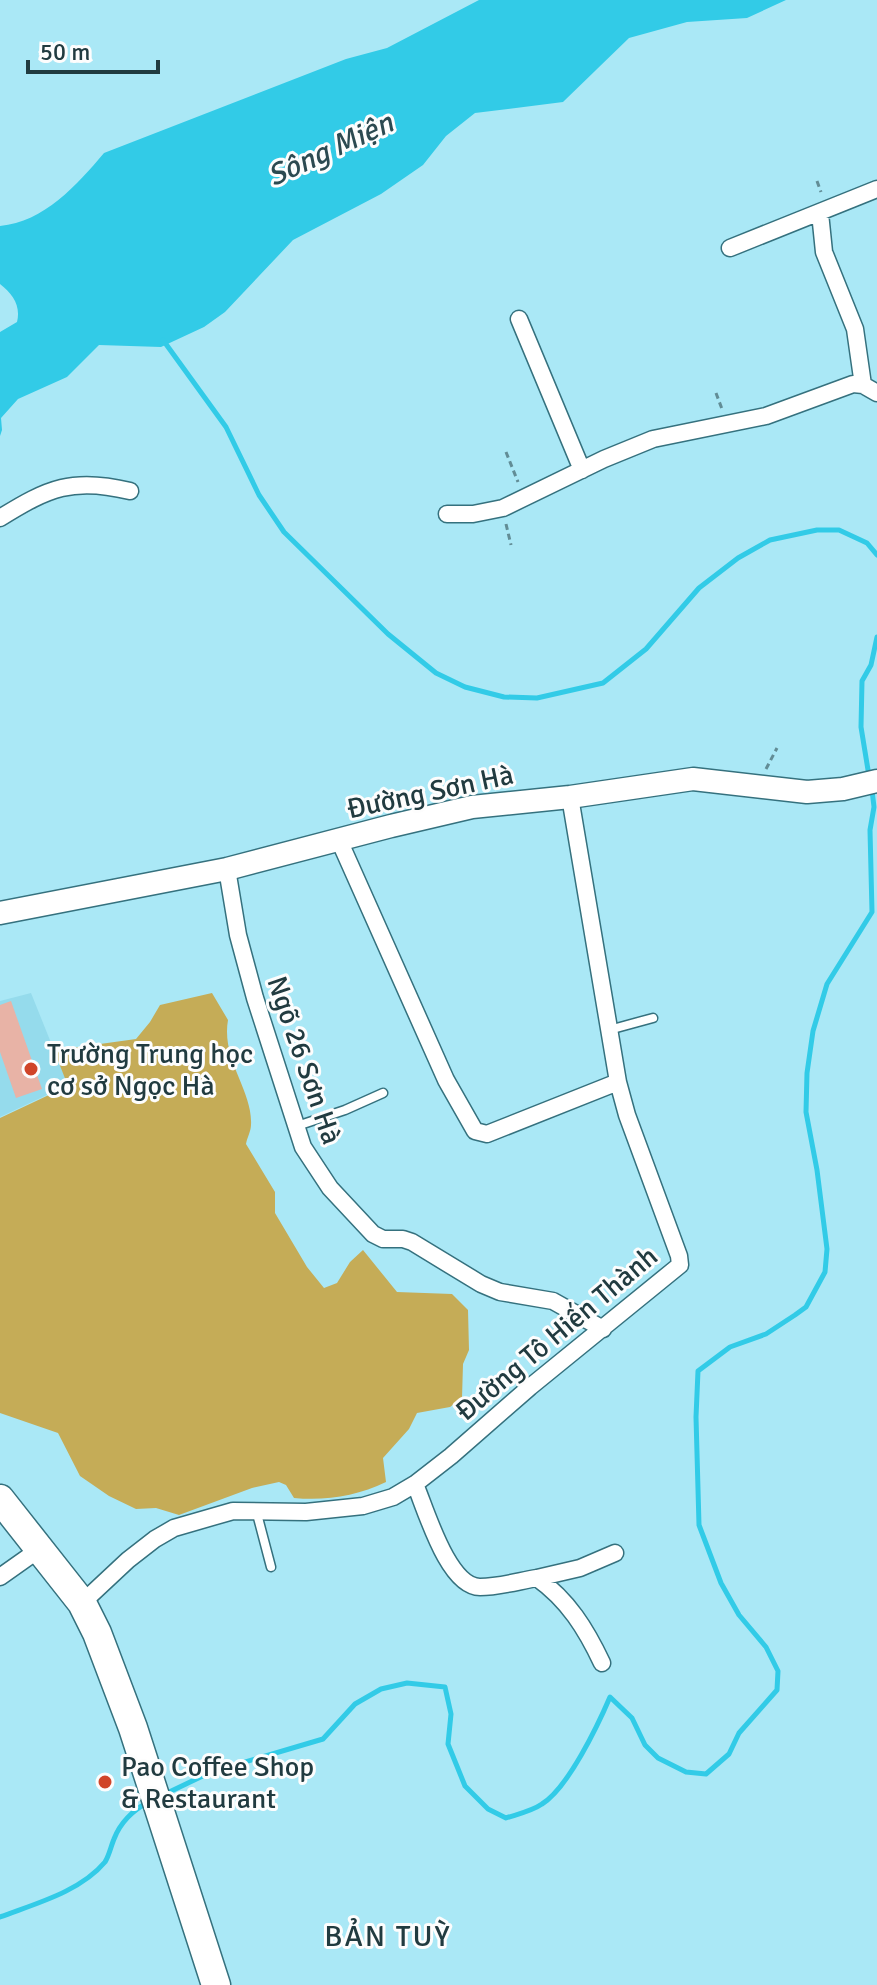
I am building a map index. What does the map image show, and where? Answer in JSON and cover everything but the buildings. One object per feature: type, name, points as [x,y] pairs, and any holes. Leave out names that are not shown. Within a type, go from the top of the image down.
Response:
[{"type":"highway","points":[[0,1499],[82,1603],[110,1664],[216,1985]]},
{"type":"street","points":[[730,248],[877,189]]},
{"type":"street","points":[[447,514],[473,514],[503,508],[653,439],[766,416],[843,386],[870,389],[855,329],[824,252],[820,213]]},
{"type":"street","points":[[519,319],[582,470]]},
{"type":"street","points":[[0,518],[36,495],[54,489],[93,484],[130,491]]},
{"type":"street","name":"Đường Sơn Hà","points":[[0,913],[227,869],[472,807],[693,779],[787,792],[843,789],[877,781]]},
{"type":"street","name":"Đường Tô Hiến Thành","points":[[82,1603],[137,1553],[174,1528],[215,1514],[256,1510],[306,1512],[363,1506],[393,1497],[415,1484],[680,1265],[618,1082],[570,797]]},
{"type":"street","points":[[339,840],[446,1080],[475,1131],[487,1134],[618,1082]]},
{"type":"street","name":"Ngõ 26 Sơn Hà","points":[[227,869],[238,935],[251,986],[296,1127],[314,1165],[330,1188],[373,1234],[383,1239],[412,1242],[481,1284],[500,1292],[553,1301],[603,1329]]},
{"type":"street","points":[[415,1484],[449,1565],[463,1582],[479,1588],[580,1568],[615,1553]]},
{"type":"street","points":[[0,1577],[41,1548]]},
{"type":"street","points":[[537,1578],[562,1597],[588,1633],[602,1663]]},
{"type":"lane","points":[[609,1030],[653,1018]]},
{"type":"lane","points":[[296,1127],[383,1093]]},
{"type":"lane","points":[[256,1510],[271,1567]]},
{"type":"path","points":[[506,452],[526,498]]},
{"type":"path","points":[[503,508],[511,545]]},
{"type":"shaded area","name":"Trường Trung học cơ sở Ngọc Hà","points":[[31,993],[68,1085],[0,1117],[0,1001]]},
{"type":"shaded area","points":[[212,993],[228,1020],[229,1048],[250,1112],[251,1127],[246,1144],[275,1192],[275,1213],[307,1267],[324,1288],[337,1283],[350,1262],[363,1250],[397,1292],[452,1294],[468,1310],[469,1350],[463,1364],[462,1398],[450,1407],[417,1413],[409,1429],[383,1458],[386,1482],[353,1494],[306,1499],[294,1498],[286,1485],[279,1482],[252,1488],[179,1515],[156,1508],[136,1509],[109,1496],[80,1476],[58,1433],[0,1413],[0,1118],[68,1086],[55,1053],[64,1049],[136,1039],[160,1005]]},
{"type":"water","name":"Sông Miện","points":[[479,0],[786,0],[747,18],[687,22],[629,38],[563,102],[475,113],[446,136],[423,165],[381,194],[293,240],[225,312],[204,327],[161,347],[99,345],[67,377],[18,399],[1,418],[0,436],[0,332],[17,322],[18,311],[9,292],[0,284],[0,226],[16,223],[45,210],[71,189],[104,153],[346,59],[387,48]]},
{"type":"waterway","points":[[163,340],[226,427],[259,495],[284,532],[388,634],[436,673],[465,687],[504,697],[537,698],[603,683],[646,649],[699,588],[738,558],[770,540],[817,530],[839,530],[867,543],[877,555]]},
{"type":"waterway","points":[[869,776],[861,727],[862,681],[871,665],[877,637]]},
{"type":"waterway","points":[[163,1795],[211,1772],[323,1739],[355,1704],[381,1689],[407,1683],[445,1687],[451,1714],[448,1744],[465,1786],[488,1809],[506,1818],[538,1806],[552,1796],[581,1755],[610,1697],[632,1718],[645,1745],[658,1758],[686,1772],[706,1774],[729,1754],[739,1733],[777,1690],[778,1671],[766,1647],[739,1615],[721,1583],[699,1525],[698,1371],[730,1347],[766,1334],[806,1307],[825,1272],[827,1249],[806,1112],[807,1073],[813,1031],[827,984],[872,912],[872,790]]},
{"type":"waterway","points":[[0,1917],[56,1896],[95,1872],[106,1860],[123,1822],[147,1803]]},
{"type":"place","name":"Trường Trung học cơ sở Ngọc Hà","points":[[31,1069]]},
{"type":"place","name":"Pao Coffee Shop & Restaurant","points":[[105,1782]]},
{"type":"district","name":"BẢN TUỲ","points":[[388,1936]]}]
